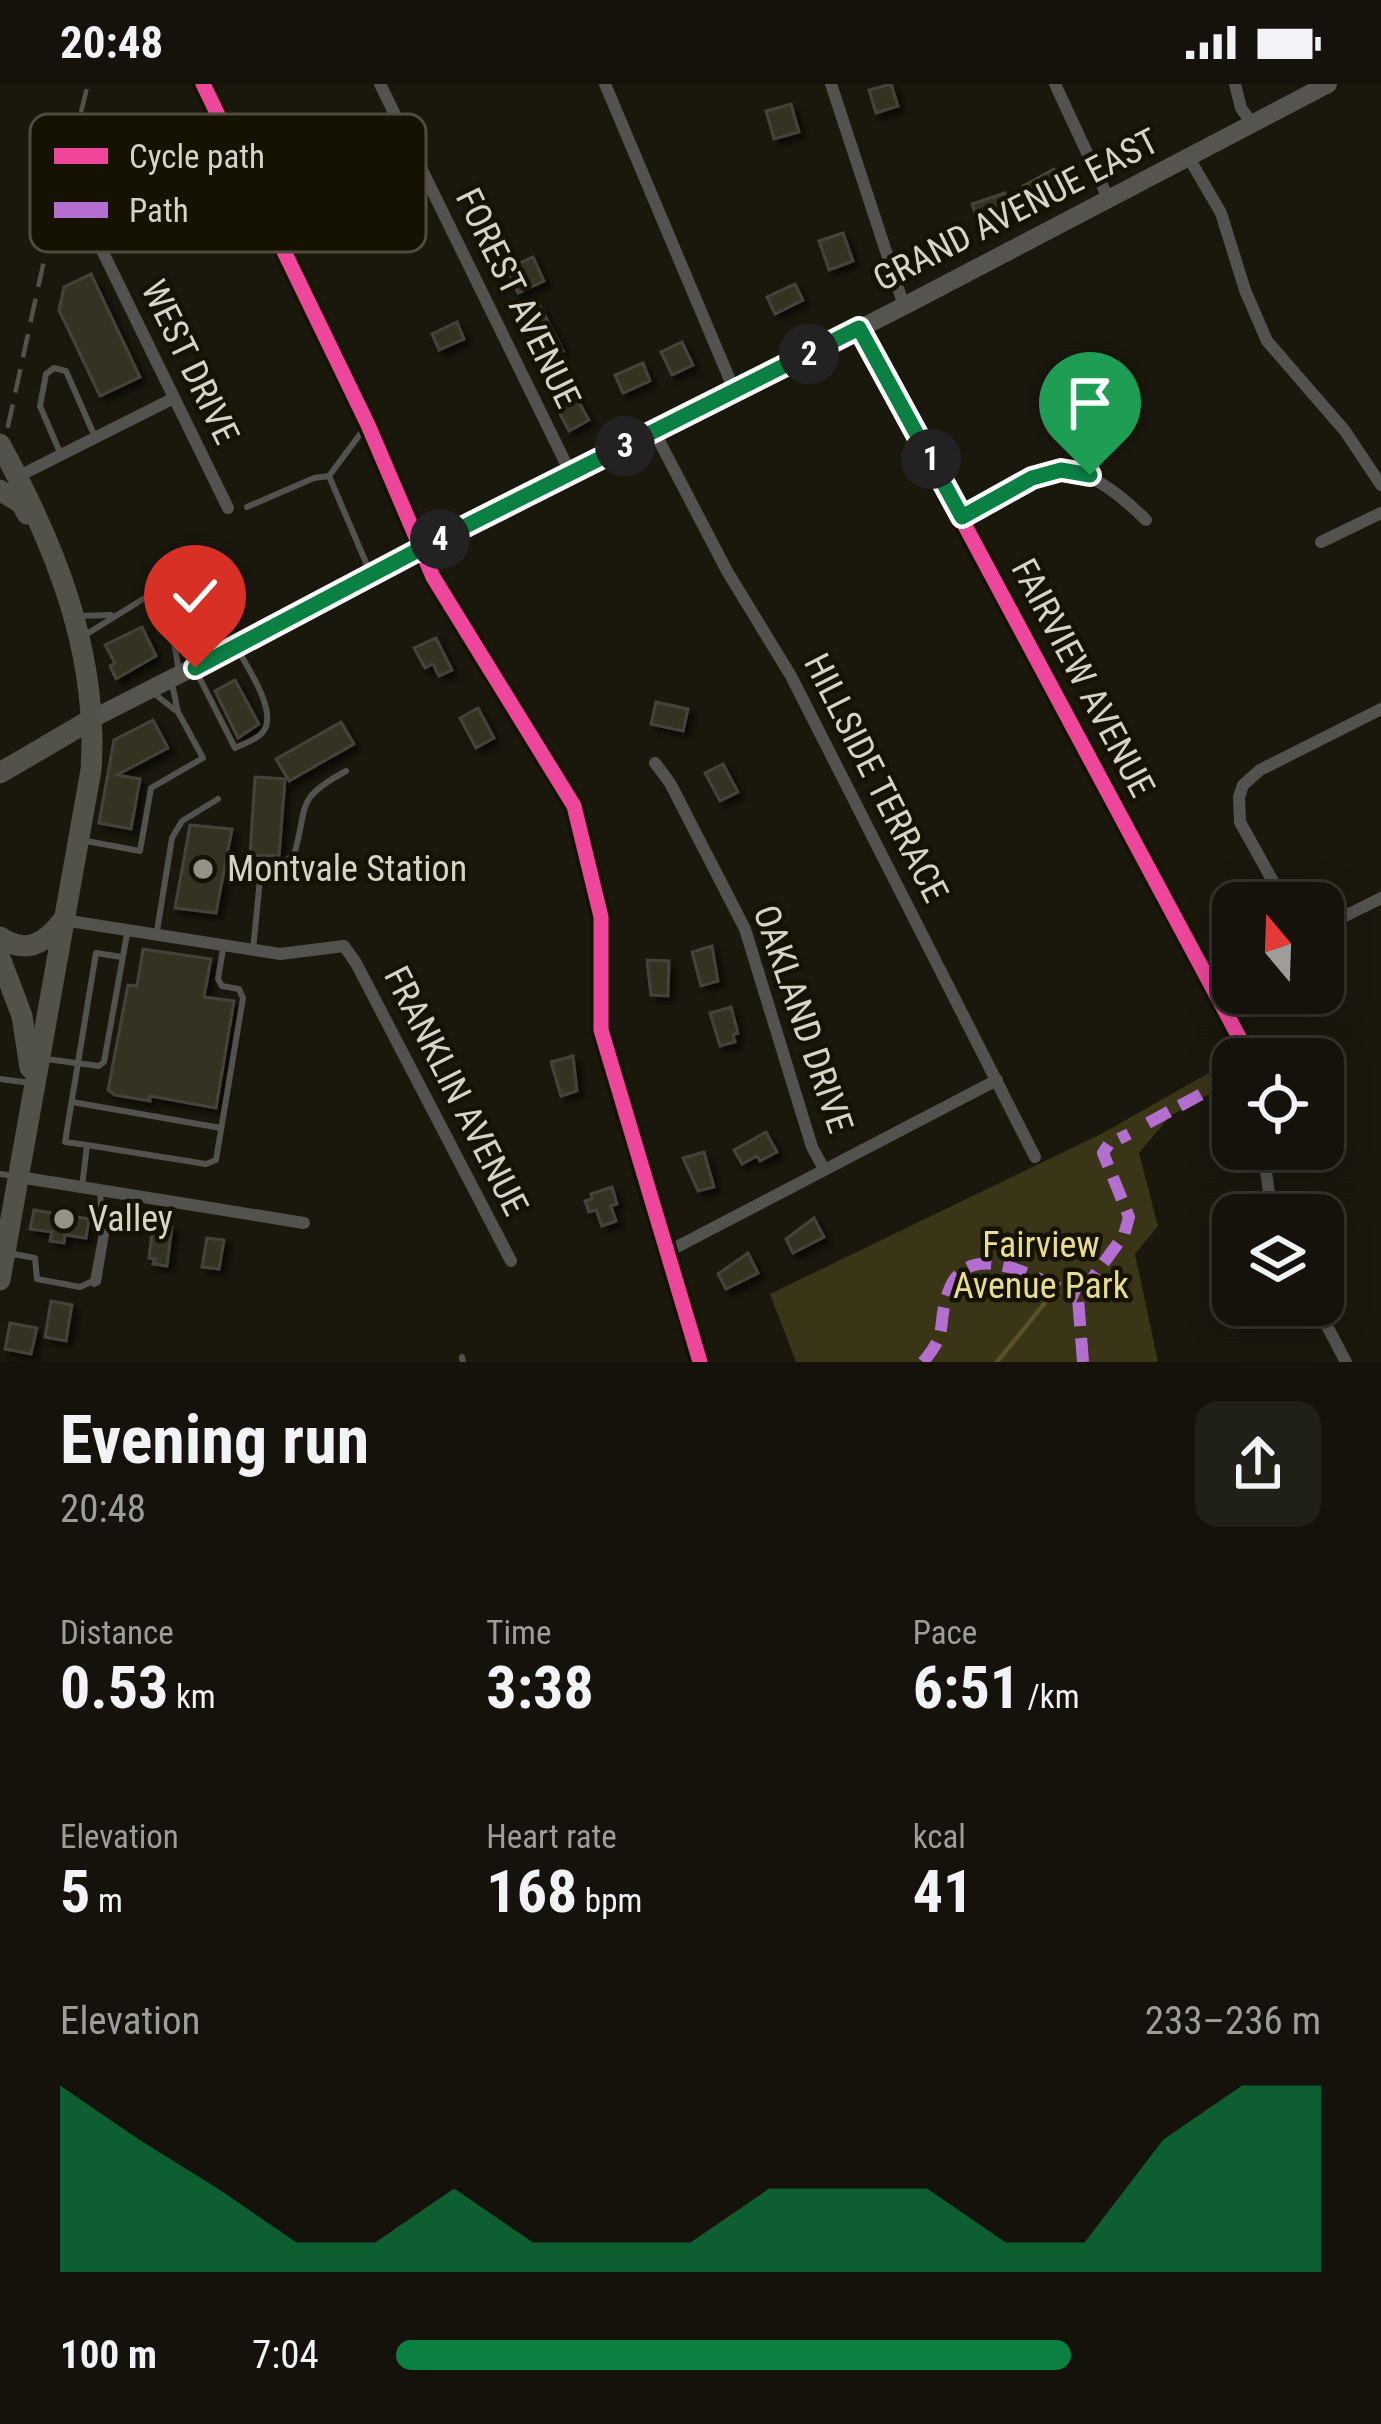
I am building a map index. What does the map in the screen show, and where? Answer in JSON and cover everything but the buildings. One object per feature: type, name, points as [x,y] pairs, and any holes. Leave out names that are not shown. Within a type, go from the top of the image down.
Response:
[{"type":"main road","name":"GRAND AVENUE EAST","points":[[92,719],[904,306],[1328,84]]},
{"type":"main road","points":[[0,444],[6,484],[52,556],[78,627],[92,719],[91,770],[39,1058],[9,1176],[2,1265]]},
{"type":"main road","points":[[1,768],[92,719]]},
{"type":"main road","points":[[0,937],[12,945],[31,947],[49,939],[63,920]]},
{"type":"main road","points":[[0,958],[28,1040],[31,1094]]},
{"type":"street","points":[[202,84],[217,114]]},
{"type":"street","name":"FOREST AVENUE","points":[[380,84],[395,114]]},
{"type":"street","points":[[605,84],[735,392]]},
{"type":"street","points":[[831,84],[904,306]]},
{"type":"street","points":[[1055,84],[1108,200]]},
{"type":"street","points":[[1235,84],[1241,108],[1251,122]]},
{"type":"street","points":[[1189,158],[1221,213],[1267,341],[1346,431],[1381,484]]},
{"type":"street","name":"FOREST AVENUE","points":[[426,178],[571,474]]},
{"type":"street","name":"WEST DRIVE","points":[[103,252],[228,508]]},
{"type":"street","points":[[284,252],[368,424],[434,577],[574,806],[601,916],[601,1030],[700,1362]]},
{"type":"street","name":"FAIRVIEW AVENUE","points":[[859,328],[1239,1038]]},
{"type":"street","points":[[6,484],[174,398]]},
{"type":"street","name":"HILLSIDE TERRACE","points":[[654,431],[727,571],[791,676],[1035,1157]]},
{"type":"street","points":[[962,517],[1032,478],[1061,470],[1090,475],[1119,493],[1146,520]]},
{"type":"street","points":[[1321,542],[1381,513]]},
{"type":"street","points":[[1273,882],[1240,822],[1239,797],[1244,785],[1260,770],[1381,709]]},
{"type":"street","name":"OAKLAND DRIVE","points":[[655,764],[670,783],[745,929],[812,1147],[824,1169]]},
{"type":"street","points":[[1344,916],[1381,898]]},
{"type":"street","name":"FRANKLIN AVENUE","points":[[63,920],[280,954],[344,946],[511,1261]]},
{"type":"street","points":[[667,1252],[997,1080]]},
{"type":"street","points":[[9,1176],[82,1187],[99,1196],[304,1222]]},
{"type":"street","points":[[1327,1326],[1346,1362]]},
{"type":"lane","points":[[61,454],[40,406],[46,374],[54,368],[65,371],[95,437]]},
{"type":"lane","points":[[248,507],[329,476],[368,424]]},
{"type":"lane","points":[[329,476],[371,575]]},
{"type":"lane","points":[[78,627],[143,599],[159,597],[188,671],[235,748],[260,736],[266,728],[267,711],[236,645]]},
{"type":"lane","points":[[78,627],[115,614]]},
{"type":"lane","points":[[171,623],[188,671],[178,712]]},
{"type":"lane","points":[[78,840],[140,851],[151,788],[203,758],[178,712],[150,689]]},
{"type":"lane","points":[[254,950],[260,879],[294,855],[301,813],[310,794],[346,772]]},
{"type":"lane","points":[[156,934],[172,838],[182,820],[218,800]]},
{"type":"lane","points":[[39,1058],[99,1066],[104,1062],[128,930]]},
{"type":"lane","points":[[122,957],[96,953],[65,1142],[206,1164],[216,1160],[243,998],[239,989],[222,986],[218,979],[224,945]]},
{"type":"lane","points":[[0,1079],[31,1094]]},
{"type":"lane","points":[[72,1102],[221,1129]]},
{"type":"lane","points":[[82,1187],[87,1145]]},
{"type":"lane","points":[[2,1265],[35,1258],[37,1279],[80,1288],[93,1281],[103,1228],[99,1196]]},
{"type":"green space","name":"Fairview Avenue Park","points":[[1212,1071],[1212,1093],[1170,1116],[1139,1153],[1158,1226],[1135,1254],[1158,1362],[796,1362],[770,1294],[1103,1133]]},
{"type":"waterway","points":[[997,1362],[1048,1299]]},
{"type":"railway","points":[[81,114],[88,84]]},
{"type":"railway","points":[[0,463],[46,252]]},
{"type":"marked path","points":[[1148,1123],[1212,1088]]},
{"type":"marked path","points":[[1083,1362],[1078,1298],[1124,1235],[1129,1217],[1103,1153],[1109,1144],[1129,1134]]},
{"type":"marked path","points":[[923,1362],[940,1335],[948,1293],[958,1275],[972,1266],[989,1264],[1027,1273],[1078,1298]]},
{"type":"cycle path","points":[[203,84],[218,114]]},
{"type":"cycle path","points":[[284,252],[368,425],[433,577],[574,806],[601,917],[601,1030],[700,1362]]},
{"type":"cycle path","points":[[859,328],[1239,1038]]},
{"type":"place","name":"Montvale Station","points":[[203,869]]},
{"type":"place","name":"Valley","points":[[64,1219]]},
{"type":"route","points":[[195,668],[859,328],[962,517],[1032,478],[1061,470],[1090,475]]}]
